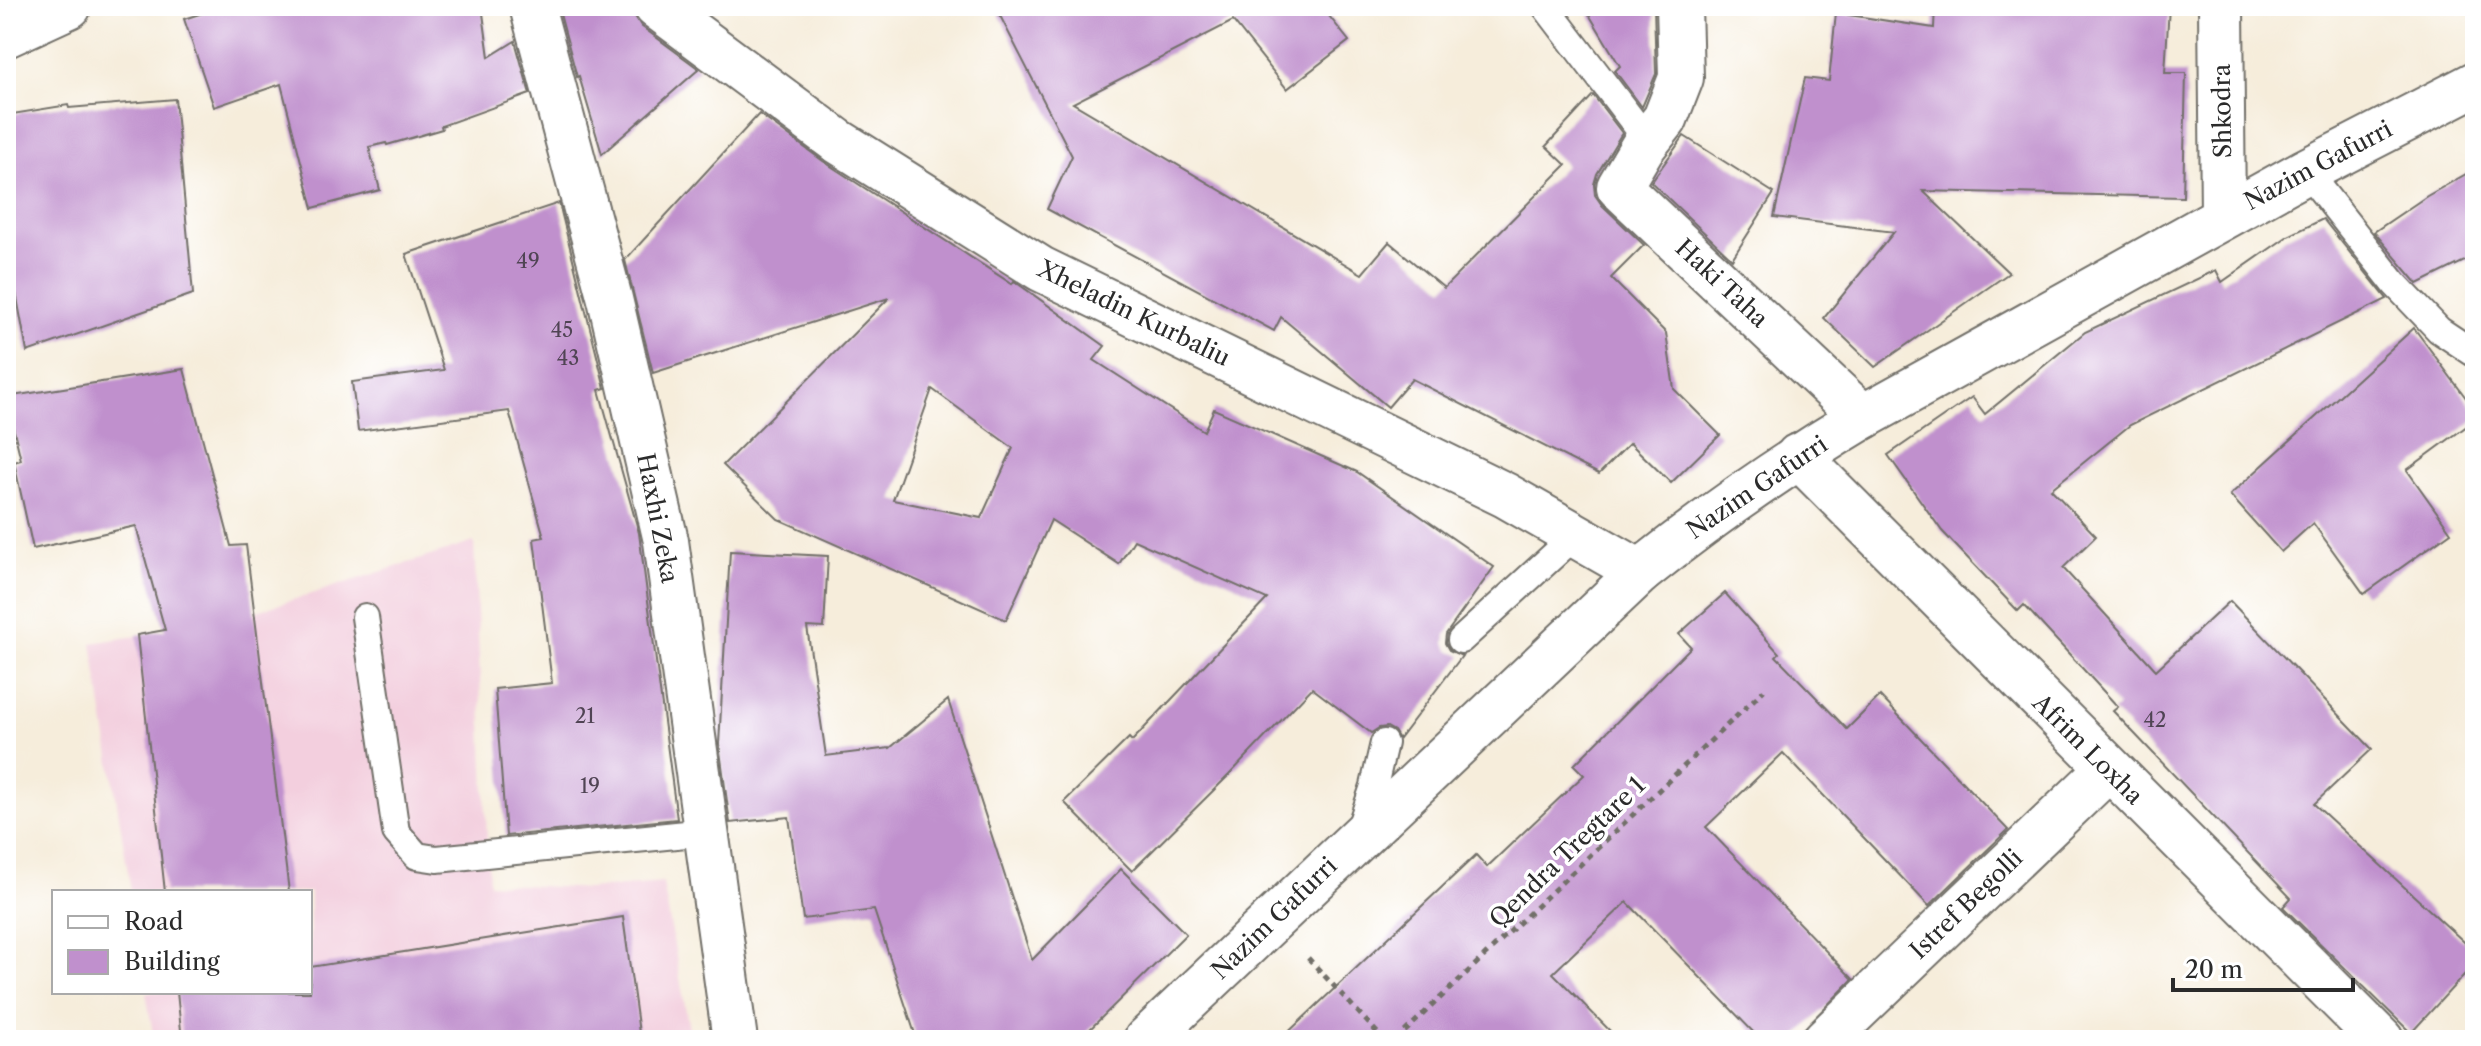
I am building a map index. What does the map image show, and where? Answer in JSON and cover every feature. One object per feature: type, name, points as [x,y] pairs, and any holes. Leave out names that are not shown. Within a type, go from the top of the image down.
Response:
[{"type":"street","points":[[6,35],[69,6]]},
{"type":"street","name":"Haxhi Zeka","points":[[532,6],[610,299],[666,541],[735,1040]]},
{"type":"street","name":"Xheladin Kurbaliu","points":[[656,6],[836,140],[1041,269],[1505,495],[1640,572]]},
{"type":"street","name":"Haki Taha","points":[[1679,6],[1681,78],[1665,119],[1619,187],[1863,417]]},
{"type":"street","name":"Shkodra","points":[[2221,6],[2223,216]]},
{"type":"street","name":"Nazim Gafurri","points":[[1146,1040],[1640,572],[1696,527],[1798,456],[1863,417],[2223,216],[2475,84]]},
{"type":"street","name":"Afrim Loxha","points":[[1798,456],[2376,1039]]},
{"type":"street","name":"Istref Begolli","points":[[1825,1040],[2108,769]]},
{"type":"lane","points":[[1545,6],[1648,141]]},
{"type":"lane","points":[[2306,171],[2395,284],[2439,330],[2475,354]]},
{"type":"lane","points":[[1461,640],[1577,534]]},
{"type":"lane","points":[[365,617],[396,832],[417,856],[437,859],[706,832]]},
{"type":"lane","points":[[1357,838],[1384,743]]},
{"type":"path","name":"Qendra Tregtare 1","points":[[1396,1040],[1764,690]]},
{"type":"path","points":[[1272,919],[1384,1040]]},
{"type":"shaded area","points":[[474,542],[489,883],[588,889],[663,883],[691,1040],[154,1040],[146,994],[312,994],[312,890],[131,890],[92,643],[220,623]]},
{"type":"building","points":[[224,6],[482,6],[489,57],[515,41],[530,94],[441,126],[442,129],[369,147],[380,190],[313,208],[281,84],[214,107],[184,19]]},
{"type":"building","points":[[574,6],[629,6],[641,26],[699,69],[602,154],[560,14]]},
{"type":"building","points":[[995,6],[1321,6],[1349,41],[1287,89],[1233,21],[1073,103],[1362,274],[1389,242],[1444,288],[1566,165],[1546,146],[1593,95],[1622,133],[1597,174],[1595,195],[1644,245],[1611,278],[1666,333],[1674,389],[1720,435],[1671,483],[1630,443],[1599,474],[1412,379],[1388,407],[1281,317],[1274,331],[1047,209],[1072,156]]},
{"type":"building","points":[[1584,6],[1654,6],[1656,74],[1642,107],[1615,71],[1620,66]]},
{"type":"building","points":[[1935,6],[2169,6],[2165,73],[2186,73],[2183,197],[1923,191],[2009,273],[1875,367],[1824,318],[1894,232],[1774,217],[1805,78],[1829,81],[1836,13],[1934,28]]},
{"type":"building","points":[[175,99],[193,294],[27,352],[6,238],[6,115],[68,105],[69,108]]},
{"type":"building","points":[[759,114],[823,161],[1012,284],[1014,281],[1105,346],[1094,360],[1204,431],[1214,409],[1357,472],[1494,567],[1446,634],[1445,643],[1449,650],[1462,656],[1399,739],[1387,727],[1371,733],[1312,688],[1132,871],[1064,802],[1129,738],[1132,741],[1267,599],[1134,540],[1119,564],[1051,520],[1006,620],[778,519],[723,465],[889,298],[653,373],[625,260]],"holes":[[[932,389],[1013,448],[981,518],[893,500]]]},
{"type":"building","points":[[1684,136],[1774,193],[1732,259],[1651,182]]},
{"type":"building","points":[[2475,169],[2475,256],[2418,284],[2374,232],[2427,196]]},
{"type":"building","points":[[559,203],[605,388],[599,390],[639,533],[677,819],[506,836],[495,689],[552,683],[534,539],[544,537],[509,411],[358,431],[352,382],[444,370],[406,254]]},
{"type":"building","points":[[2323,219],[2387,299],[2130,425],[2051,489],[2096,536],[2063,568],[2156,670],[2230,601],[2372,749],[2314,804],[2475,952],[2475,963],[2411,1033],[2283,907],[2291,898],[2113,711],[2118,707],[2024,605],[2018,611],[1942,531],[1888,455],[1972,397],[1985,414],[2085,332],[2216,270],[2222,282],[2288,236]]},
{"type":"building","points":[[2414,328],[2475,410],[2475,420],[2407,470],[2451,532],[2364,594],[2313,523],[2281,552],[2230,495]]},
{"type":"building","points":[[184,369],[231,546],[246,545],[289,890],[165,890],[137,635],[165,630],[136,526],[33,549],[14,462],[21,460],[6,397]]},
{"type":"building","points":[[730,551],[828,556],[824,628],[807,627],[826,756],[890,748],[948,700],[1032,960],[1121,869],[1186,934],[1079,1040],[917,1040],[874,910],[803,919],[789,817],[730,823],[719,744]]},
{"type":"building","points":[[1725,593],[1779,653],[1776,656],[1847,729],[1880,696],[2008,830],[1929,906],[1783,753],[1706,827],[1853,979],[1793,1040],[1761,1040],[1627,902],[1553,973],[1619,1040],[1280,1040],[1476,855],[1487,867],[1584,775],[1574,765],[1691,647],[1679,634]]},
{"type":"building","points":[[623,917],[640,1040],[182,1040],[177,994],[312,994],[312,967]]}]
